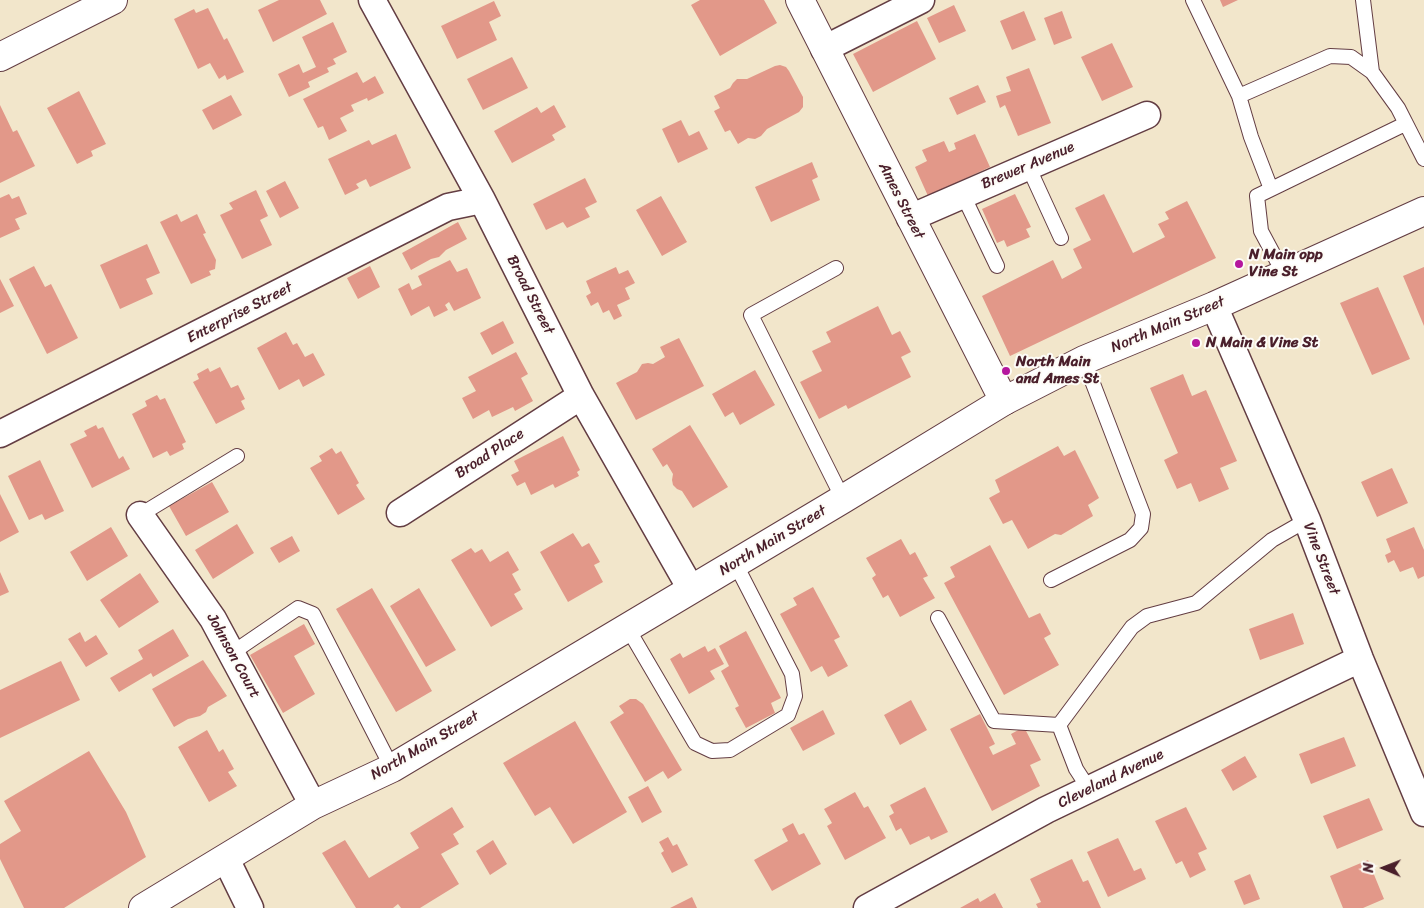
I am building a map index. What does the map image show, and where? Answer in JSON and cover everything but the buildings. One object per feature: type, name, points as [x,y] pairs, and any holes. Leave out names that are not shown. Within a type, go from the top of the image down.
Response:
[{"type":"main road","points":[[0,57],[113,0]]},
{"type":"main road","name":"Ames Street","points":[[800,0],[1004,401]]},
{"type":"main road","name":"North Main Street","points":[[142,908],[313,805],[392,768],[1004,401],[1084,360],[1214,306],[1424,212]]},
{"type":"street","name":"Broad Street","points":[[372,0],[482,200],[581,396],[691,590]]},
{"type":"street","points":[[824,49],[922,0]]},
{"type":"street","name":"Brewer Avenue","points":[[910,218],[1147,115]]},
{"type":"street","name":"Enterprise Street","points":[[0,434],[448,207],[482,200]]},
{"type":"street","name":"Vine Street","points":[[1214,306],[1307,520],[1360,659],[1424,814]]},
{"type":"street","name":"Broad Place","points":[[400,512],[581,396]]},
{"type":"street","name":"Johnson Court","points":[[140,515],[213,619],[313,805]]},
{"type":"street","name":"Cleveland Avenue","points":[[867,908],[1046,810],[1360,659]]},
{"type":"street","points":[[226,859],[250,908]]},
{"type":"lane","points":[[1193,0],[1239,96],[1251,137],[1271,189]]},
{"type":"lane","points":[[1363,0],[1372,72]]},
{"type":"lane","points":[[1239,96],[1330,56],[1351,57],[1372,72],[1398,108],[1424,159]]},
{"type":"lane","points":[[1284,274],[1261,231],[1257,196],[1405,124]]},
{"type":"lane","points":[[1028,166],[1061,238]]},
{"type":"lane","points":[[963,195],[997,266]]},
{"type":"lane","points":[[836,268],[751,315],[843,499]]},
{"type":"lane","points":[[1051,580],[1130,540],[1141,528],[1142,514],[1084,360]]},
{"type":"lane","points":[[140,515],[238,456]]},
{"type":"lane","points":[[1059,725],[1132,626],[1147,616],[1196,604],[1272,540],[1307,520]]},
{"type":"lane","points":[[627,627],[695,743],[712,751],[730,750],[788,715],[795,696],[792,674],[735,563]]},
{"type":"lane","points":[[232,653],[298,608],[313,614],[392,768]]},
{"type":"lane","points":[[938,618],[994,722],[1059,725]]},
{"type":"lane","points":[[1059,725],[1076,769],[1090,789]]},
{"type":"place","name":"N Main opp Vine St","points":[[1239,264]]},
{"type":"place","name":"N Main & Vine St","points":[[1196,343]]},
{"type":"place","name":"North Main and Ames St","points":[[1006,371]]}]
